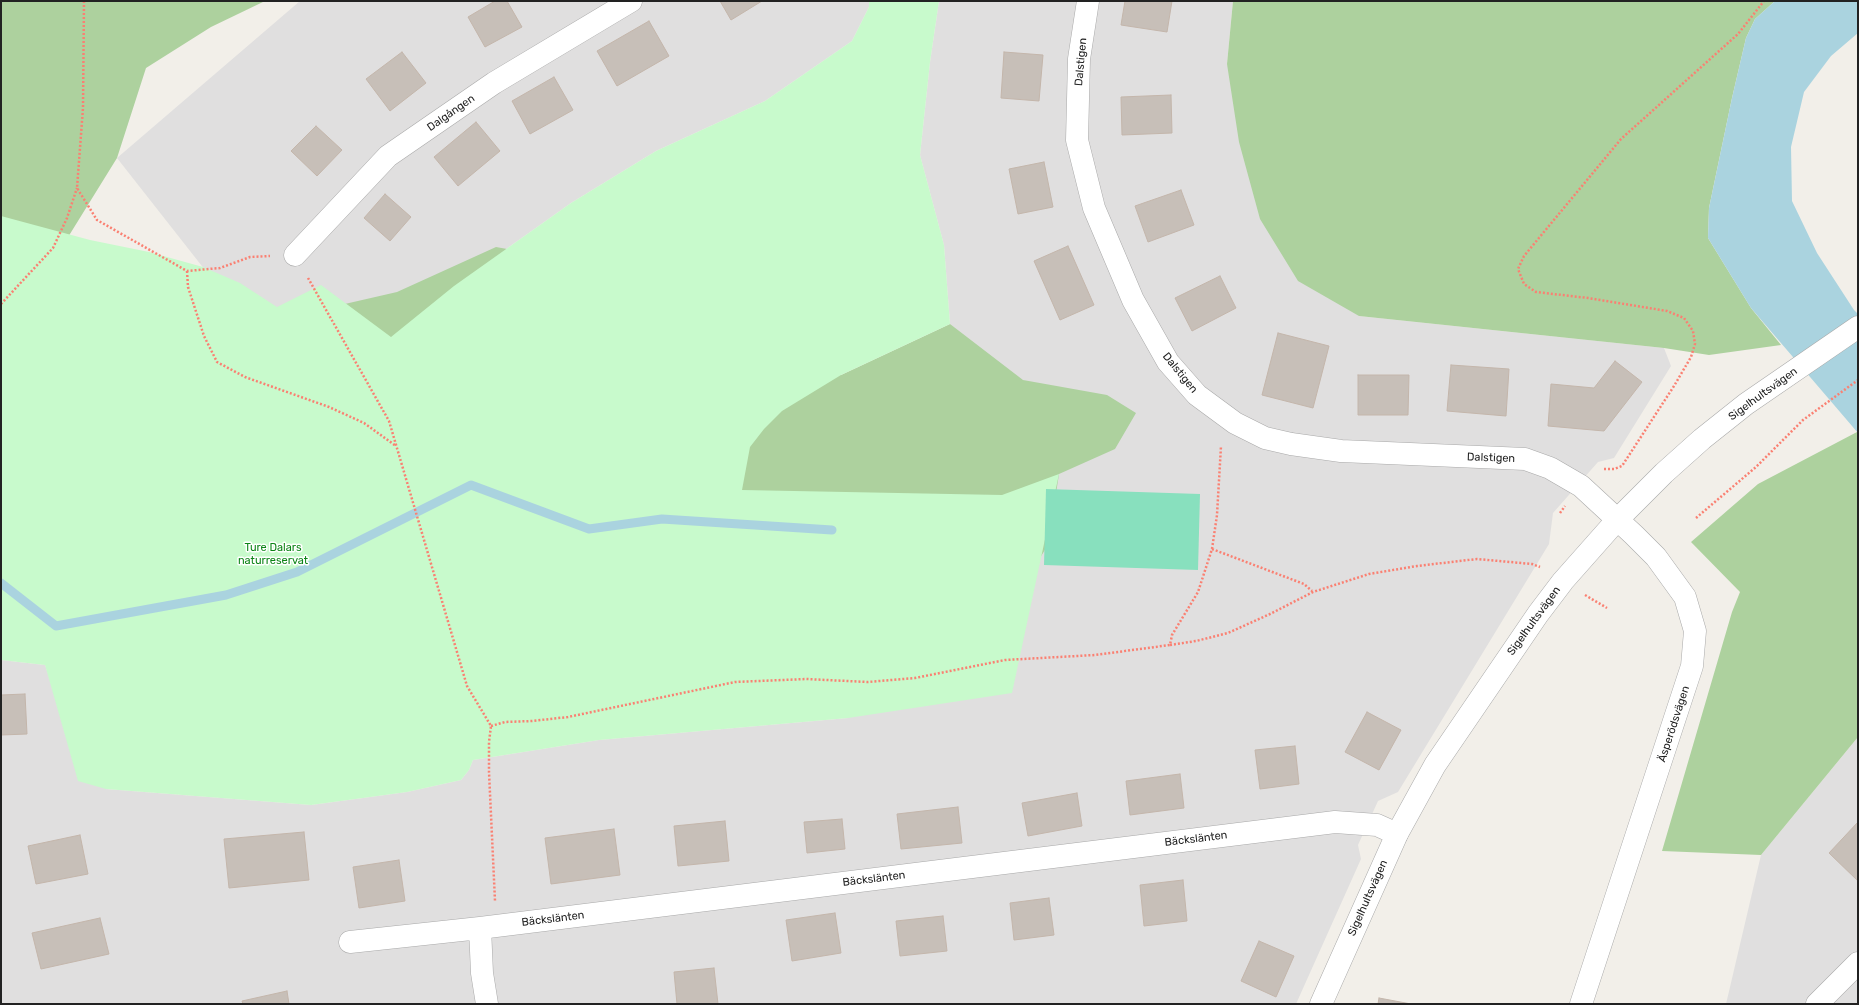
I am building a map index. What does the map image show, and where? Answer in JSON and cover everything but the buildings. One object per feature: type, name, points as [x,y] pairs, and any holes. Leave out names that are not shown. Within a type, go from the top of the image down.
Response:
[{"type":"street","name":"Dalgången","points":[[295,255],[388,156],[494,82],[631,1]]},
{"type":"street","name":"Dalstigen","points":[[1088,1],[1079,59],[1077,140],[1094,208],[1136,307],[1168,362],[1197,395],[1235,423],[1265,438],[1291,444],[1341,451],[1525,459],[1550,468],[1576,483]]},
{"type":"street","name":"Sigelhultsvägen","points":[[1321,1004],[1397,834],[1435,765],[1538,614],[1563,582],[1617,520],[1664,473],[1702,439],[1746,404],[1858,327]]},
{"type":"street","name":"Äsperödsvägen","points":[[1576,483],[1656,557],[1685,597],[1694,631],[1692,666],[1581,1004]]},
{"type":"street","name":"Bäckslänten","points":[[350,942],[488,927],[1335,822],[1377,825],[1397,834]]},
{"type":"street","points":[[487,1004],[482,973],[488,927]]},
{"type":"street","points":[[1817,1004],[1858,963]]},
{"type":"path","points":[[1,304],[53,248],[67,218],[77,188],[83,108],[84,1]]},
{"type":"path","points":[[1560,513],[1576,483],[1596,466],[1605,470],[1622,466],[1691,357],[1695,344],[1693,331],[1684,318],[1667,311],[1588,298],[1536,292],[1524,284],[1518,269],[1524,256],[1621,139],[1738,34],[1764,1]]},
{"type":"path","points":[[77,188],[97,220],[187,271],[220,268],[250,257],[295,255],[389,420],[466,686],[492,726],[489,742],[488,927]]},
{"type":"path","points":[[187,271],[188,287],[204,336],[217,362],[244,377],[329,407],[364,422],[396,446]]},
{"type":"path","points":[[1696,518],[1756,466],[1803,420],[1858,380]]},
{"type":"path","points":[[1170,645],[1172,635],[1198,592],[1212,549],[1217,515],[1221,444]]},
{"type":"path","points":[[1212,549],[1304,584],[1313,592]]},
{"type":"path","points":[[492,726],[505,722],[568,717],[735,682],[806,680],[868,682],[915,678],[1006,660],[1095,655],[1196,641],[1228,633],[1313,592],[1369,574],[1417,566],[1477,559],[1532,564],[1544,569],[1607,608]]},
{"type":"shaded area","points":[[300,1],[869,1],[869,7],[852,41],[765,101],[656,151],[571,203],[454,286],[249,326],[117,158]]},
{"type":"shaded area","points":[[939,1],[1233,1],[1227,64],[1359,316],[1664,348],[1671,366],[1614,458],[1598,462],[1553,513],[1549,544],[1398,792],[1378,801],[1358,845],[1361,859],[1296,1004],[1,1004],[1,660],[45,665],[53,688],[106,789],[311,805],[407,792],[461,780],[469,770],[473,760],[599,740],[848,718],[1059,474],[950,324],[944,245],[920,155],[930,62]]},
{"type":"shaded area","points":[[1858,737],[1858,1004],[1726,1004],[1761,855]]},
{"type":"green space","points":[[1,1],[265,1],[211,27],[146,68],[117,158],[65,242],[249,326],[397,292],[496,247],[585,263],[841,375],[950,324],[1023,380],[1107,395],[1136,413],[1115,449],[1059,474],[1048,545],[1015,598],[104,670],[1,631]]},
{"type":"green space","name":"Ture Dalars naturreservat","points":[[869,1],[939,1],[930,62],[920,155],[944,245],[950,324],[841,375],[782,411],[764,429],[750,447],[742,490],[1002,495],[1059,474],[1012,693],[848,718],[599,740],[473,760],[469,770],[461,780],[407,792],[311,805],[106,789],[78,781],[45,665],[1,660],[1,216],[90,240],[149,252],[203,267],[240,283],[277,307],[321,285],[391,337],[454,286],[571,203],[656,151],[765,101],[852,41],[869,7]]},
{"type":"green space","points":[[1233,1],[1775,1],[1755,19],[1746,38],[1709,208],[1708,238],[1751,308],[1781,345],[1709,355],[1664,348],[1359,316],[1298,281],[1260,219],[1239,142],[1227,64]]},
{"type":"green space","points":[[1857,432],[1858,737],[1761,855],[1662,851],[1732,612],[1740,592],[1691,542],[1758,484]]},
{"type":"green space","points":[[1046,489],[1200,494],[1198,570],[1044,565]]},
{"type":"water","points":[[1775,1],[1858,1],[1858,33],[1831,56],[1804,92],[1791,147],[1792,201],[1817,253],[1858,314],[1858,433],[1751,308],[1708,238],[1709,208],[1746,38],[1755,19]]},
{"type":"waterway","points":[[1,583],[56,626],[226,595],[297,572],[471,485],[589,529],[662,519],[832,530]]}]
